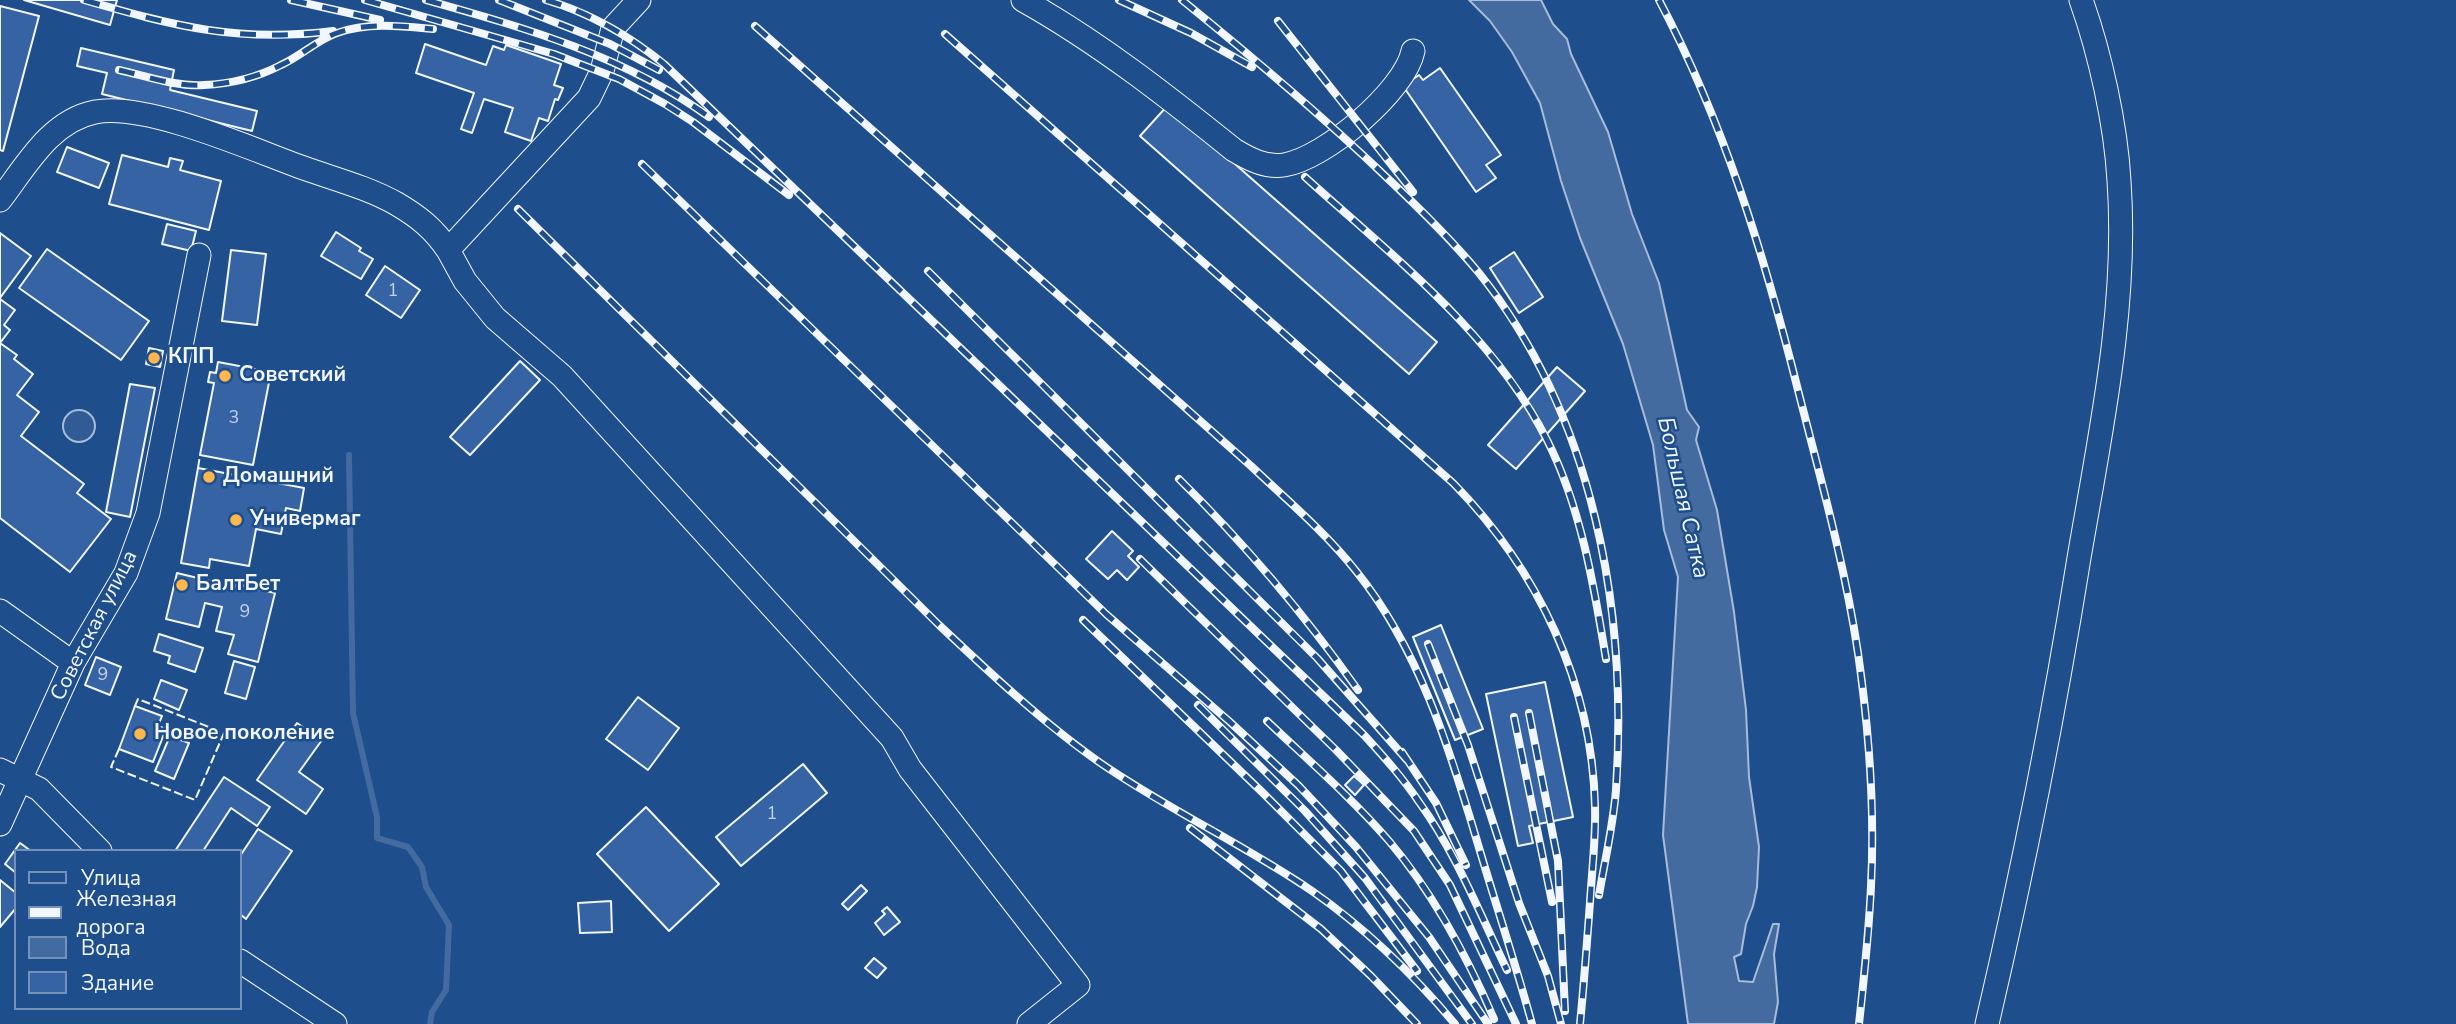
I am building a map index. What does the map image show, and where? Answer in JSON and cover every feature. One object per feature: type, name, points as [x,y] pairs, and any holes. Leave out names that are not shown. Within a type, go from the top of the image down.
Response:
[{"type":"street","points":[[448,250],[589,98],[601,72],[613,28],[639,0]]},
{"type":"street","points":[[1023,0],[1151,83],[1234,150],[1272,166],[1295,162],[1312,155],[1359,123],[1399,80],[1411,60],[1413,51]]},
{"type":"street","points":[[1987,1024],[2022,877],[2060,673],[2118,306],[2121,242],[2119,179],[2103,86],[2081,0]]},
{"type":"street","points":[[0,200],[55,131],[70,121],[94,112],[112,111],[142,114],[190,127],[394,202],[427,224],[448,250],[465,281],[495,318],[562,376],[892,738],[910,769],[1078,985],[1030,1024]]},
{"type":"street","name":"Советская улица","points":[[0,824],[10,774],[111,601],[138,544],[148,513],[200,255]]},
{"type":"street","points":[[0,611],[73,663]]},
{"type":"street","points":[[10,774],[39,789],[98,849]]},
{"type":"street","points":[[242,962],[335,1024]]},
{"type":"shaded area","points":[[79,410],[90,415],[95,426],[90,437],[79,442],[68,437],[63,426],[68,415]]},
{"type":"water","name":"Большая Сатка","points":[[1469,0],[1541,0],[1553,24],[1567,39],[1571,54],[1608,132],[1632,214],[1659,283],[1687,410],[1699,427],[1696,440],[1717,510],[1734,612],[1746,710],[1749,777],[1759,847],[1753,906],[1746,924],[1741,954],[1734,957],[1739,981],[1753,982],[1773,924],[1779,924],[1774,954],[1778,1002],[1774,1024],[1688,1024],[1663,835],[1678,577],[1664,530],[1653,445],[1623,344],[1580,238],[1561,181],[1540,103],[1512,52],[1490,21]]},
{"type":"building","points":[[24,0],[117,0],[110,25]]},
{"type":"building","points":[[0,6],[39,16],[3,151],[0,150]]},
{"type":"building","points":[[425,44],[486,65],[493,46],[504,50],[506,45],[561,64],[554,85],[563,88],[558,100],[555,99],[548,121],[539,118],[531,141],[505,132],[513,108],[484,99],[472,133],[461,129],[474,93],[416,73]]},
{"type":"building","points":[[81,48],[174,70],[170,90],[257,111],[252,131],[102,94],[107,73],[77,66]]},
{"type":"building","points":[[1440,68],[1501,155],[1486,165],[1496,178],[1476,192],[1403,86],[1419,75],[1423,80]]},
{"type":"building","points":[[1168,105],[1437,342],[1409,374],[1140,136]]},
{"type":"building","points":[[67,147],[109,163],[99,188],[57,172]]},
{"type":"building","points":[[122,155],[168,167],[170,158],[183,161],[180,170],[221,181],[209,230],[109,204]]},
{"type":"building","points":[[167,224],[196,231],[191,251],[162,244]]},
{"type":"building","points":[[336,232],[373,259],[361,279],[321,256]]},
{"type":"building","points":[[0,233],[31,256],[0,298]]},
{"type":"building","points":[[47,249],[149,321],[121,360],[19,288]]},
{"type":"building","points":[[231,250],[266,254],[257,325],[222,321]]},
{"type":"building","points":[[1514,252],[1543,297],[1519,313],[1490,268]]},
{"type":"building","points":[[385,266],[420,290],[401,318],[366,295]]},
{"type":"building","points":[[0,299],[15,310],[4,325],[10,330],[0,343]]},
{"type":"building","points":[[0,343],[17,355],[14,359],[33,374],[17,395],[39,412],[21,436],[84,484],[77,493],[111,519],[70,572],[0,518]]},
{"type":"building","name":"КПП","points":[[149,348],[163,351],[160,367],[146,364]]},
{"type":"building","points":[[520,361],[540,380],[470,455],[450,437]]},
{"type":"building","points":[[218,362],[271,372],[253,465],[200,455],[214,383],[208,382],[210,372],[216,373]]},
{"type":"building","points":[[1557,367],[1585,391],[1516,469],[1488,445]]},
{"type":"building","points":[[130,384],[155,388],[130,517],[106,512]]},
{"type":"building","name":"Универмаг","points":[[198,468],[304,488],[300,511],[286,508],[281,534],[256,529],[249,566],[210,559],[209,568],[181,563]]},
{"type":"building","points":[[1112,531],[1133,551],[1128,556],[1139,567],[1127,580],[1117,570],[1108,579],[1086,559]]},
{"type":"building","points":[[177,573],[235,587],[236,584],[275,593],[258,662],[228,654],[234,635],[216,631],[222,607],[205,603],[199,627],[166,619]]},
{"type":"building","points":[[1441,625],[1483,729],[1455,740],[1413,637]]},
{"type":"building","points":[[159,634],[203,648],[195,672],[168,663],[170,656],[154,651]]},
{"type":"building","points":[[96,657],[121,667],[110,695],[85,685]]},
{"type":"building","points":[[234,661],[255,667],[246,699],[225,693]]},
{"type":"building","points":[[161,680],[187,690],[179,710],[154,699]]},
{"type":"building","points":[[1545,682],[1573,817],[1529,826],[1533,843],[1518,846],[1486,694]]},
{"type":"building","points":[[638,697],[679,728],[648,770],[606,739]]},
{"type":"building","points":[[135,706],[162,716],[158,726],[166,729],[153,762],[119,749]]},
{"type":"building","points":[[297,723],[322,740],[299,772],[323,789],[306,814],[257,780]]},
{"type":"building","points":[[170,736],[189,743],[174,779],[155,771]]},
{"type":"building","points":[[803,764],[827,793],[741,866],[716,837]]},
{"type":"building","points":[[1354,776],[1364,785],[1355,795],[1345,785]]},
{"type":"building","points":[[224,777],[270,807],[257,826],[231,808],[204,849],[176,849]]},
{"type":"building","points":[[646,807],[719,884],[669,931],[597,854]]},
{"type":"building","points":[[258,829],[292,851],[246,919],[242,916],[242,853]]},
{"type":"building","points":[[20,843],[28,849],[16,849]]},
{"type":"building","points":[[14,851],[14,871],[5,864]]},
{"type":"building","points":[[0,880],[14,891],[14,910],[0,927]]},
{"type":"building","points":[[861,885],[867,891],[848,910],[842,904]]},
{"type":"building","points":[[611,901],[612,932],[580,933],[578,903]]},
{"type":"building","points":[[887,907],[900,922],[884,935],[875,923],[885,914],[882,911]]},
{"type":"building","points":[[874,958],[886,968],[877,978],[865,968]]},
{"type":"waterway","points":[[349,455],[353,713],[377,817],[377,838],[408,847],[422,867],[426,887],[449,925],[446,990],[432,1012],[430,1024]]},
{"type":"railway","points":[[84,0],[148,18],[207,30],[267,35],[333,31]]},
{"type":"railway","points":[[291,0],[380,20]]},
{"type":"railway","points":[[365,0],[554,54],[619,79],[693,122],[789,195]]},
{"type":"railway","points":[[426,0],[573,46],[643,77],[709,117]]},
{"type":"railway","points":[[499,0],[610,44],[659,70]]},
{"type":"railway","points":[[546,0],[578,11],[608,26],[664,64],[1364,735],[1413,793],[1445,842],[1507,970]]},
{"type":"railway","points":[[1119,0],[1191,33],[1252,67]]},
{"type":"railway","points":[[1182,0],[1334,129],[1445,234],[1479,273],[1518,329],[1551,389],[1576,452],[1595,518],[1608,585],[1616,654],[1616,790],[1599,895]]},
{"type":"railway","points":[[1659,0],[1704,95],[1757,243],[1824,491],[1853,620],[1862,682],[1872,799],[1870,903],[1859,1024]]},
{"type":"railway","points":[[1278,21],[1413,192]]},
{"type":"railway","points":[[119,70],[183,84],[224,83],[272,69],[330,36],[349,30],[385,26],[433,29]]},
{"type":"railway","points":[[755,26],[1251,466],[1319,530],[1356,571],[1398,633],[1430,700],[1455,770],[1532,1024]]},
{"type":"railway","points":[[945,34],[1453,483],[1511,553],[1555,631],[1571,673],[1592,760],[1595,830],[1580,1024]]},
{"type":"railway","points":[[642,164],[1106,614],[1299,786],[1356,847],[1429,937],[1488,1024]]},
{"type":"railway","points":[[1305,177],[1438,298],[1499,365],[1525,401],[1547,440],[1569,492],[1585,547],[1606,659]]},
{"type":"railway","points":[[518,209],[938,624],[1016,696],[1099,762],[1286,874],[1332,905],[1388,953],[1455,1024]]},
{"type":"railway","points":[[928,271],[1317,658],[1407,760]]},
{"type":"railway","points":[[1179,479],[1273,580],[1358,690]]},
{"type":"railway","points":[[1140,559],[1336,750],[1414,831],[1450,885],[1516,1024]]},
{"type":"railway","points":[[1083,620],[1341,871],[1417,971]]},
{"type":"railway","points":[[1428,644],[1468,745],[1519,903],[1548,976],[1561,1024]]},
{"type":"railway","points":[[1198,705],[1305,811],[1365,878],[1472,1024]]},
{"type":"railway","points":[[1529,713],[1558,861],[1565,1011]]},
{"type":"railway","points":[[1514,717],[1552,902]]},
{"type":"railway","points":[[1267,721],[1360,810],[1405,861],[1448,926],[1494,1019]]},
{"type":"railway","points":[[1402,752],[1436,803],[1466,865]]},
{"type":"railway","points":[[1190,828],[1321,929],[1417,1024]]},
{"type":"fence","points":[[198,468],[200,455]]},
{"type":"fence","points":[[119,749],[111,767],[195,800],[224,733],[138,699],[134,708]]},
{"type":"place","name":"КПП","points":[[154,358]]},
{"type":"place","name":"Советский","points":[[225,376]]},
{"type":"place","name":"Домашний","points":[[209,477]]},
{"type":"place","name":"Универмаг","points":[[236,520]]},
{"type":"place","name":"БалтБет","points":[[182,585]]},
{"type":"place","name":"Новое поколение","points":[[140,734]]}]
